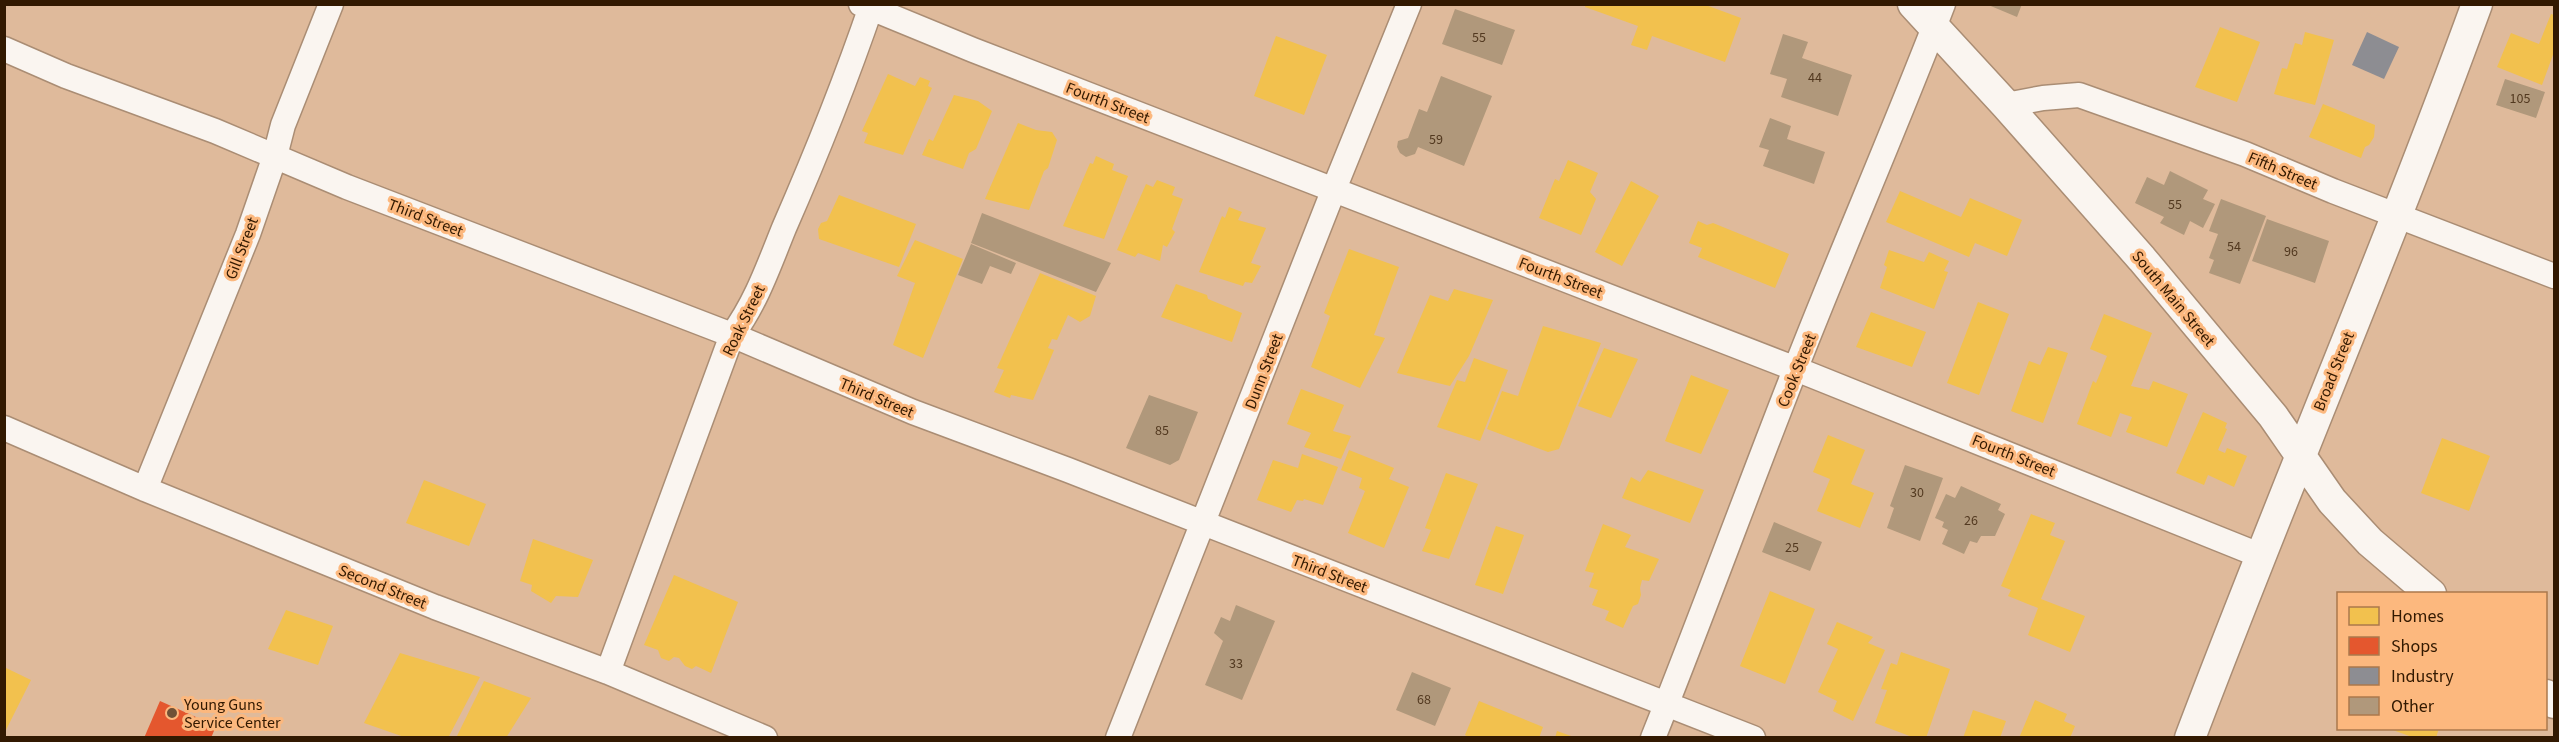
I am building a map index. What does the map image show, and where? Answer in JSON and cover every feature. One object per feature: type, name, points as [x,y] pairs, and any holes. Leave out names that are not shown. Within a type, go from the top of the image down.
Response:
[{"type":"street","name":"Gill Street","points":[[145,489],[248,234],[275,156],[283,124],[332,4]]},
{"type":"street","name":"Dunn Street","points":[[1118,738],[1409,4]]},
{"type":"street","name":"South Main Street","points":[[1914,4],[1939,16],[2006,105],[2142,259],[2273,416],[2332,501],[2370,542],[2429,592]]},
{"type":"street","name":"Broad Street","points":[[2190,738],[2259,555],[2421,156],[2477,4]]},
{"type":"street","name":"Fourth Street","points":[[868,6],[973,50],[1796,369],[2259,555]]},
{"type":"street","name":"Roak Street","points":[[608,672],[732,335],[747,315],[796,202],[853,59],[868,6]]},
{"type":"street","name":"Cook Street","points":[[1653,738],[1796,369],[1910,93],[1939,16]]},
{"type":"street","name":"Third Street","points":[[4,49],[66,76],[215,131],[347,187],[732,335],[913,412],[1068,470],[1753,738]]},
{"type":"street","name":"Fifth Street","points":[[2006,105],[2043,98],[2079,95],[2245,154],[2554,276]]},
{"type":"street","name":"Second Street","points":[[4,429],[435,607],[608,672],[765,738]]},
{"type":"building: Homes","points":[[1586,4],[1703,4],[1741,18],[1725,62],[1652,36],[1647,50],[1631,45],[1638,26],[1585,7]]},
{"type":"building: Homes","points":[[2551,14],[2554,15],[2554,52],[2542,85],[2497,67],[2511,33],[2539,44]]},
{"type":"building: Homes","points":[[2220,27],[2260,42],[2237,102],[2195,87]]},
{"type":"building: Homes","points":[[2305,32],[2334,40],[2315,105],[2274,94],[2282,68],[2287,69],[2295,43],[2302,45]]},
{"type":"building: Homes","points":[[1276,36],[1327,55],[1304,115],[1254,96]]},
{"type":"building: Homes","points":[[888,74],[915,86],[920,77],[930,81],[928,86],[932,88],[903,155],[864,143],[868,133],[862,131]]},
{"type":"building: Homes","points":[[954,95],[978,101],[992,111],[976,149],[969,153],[963,169],[922,155],[929,139],[933,141]]},
{"type":"building: Homes","points":[[2323,104],[2375,125],[2374,137],[2365,147],[2361,158],[2309,137]]},
{"type":"building: Homes","points":[[1018,123],[1036,130],[1052,132],[1057,140],[1048,168],[1044,171],[1029,210],[985,199]]},
{"type":"building: Homes","points":[[1096,156],[1114,164],[1112,170],[1128,176],[1104,239],[1063,226],[1090,163],[1093,164]]},
{"type":"building: Homes","points":[[1568,160],[1598,173],[1590,192],[1596,199],[1581,235],[1539,218],[1555,179],[1559,181]]},
{"type":"building: Homes","points":[[1157,180],[1175,187],[1172,195],[1183,199],[1172,229],[1175,232],[1167,247],[1163,245],[1160,261],[1138,253],[1135,257],[1117,250],[1146,184],[1153,187]]},
{"type":"building: Homes","points":[[1631,181],[1659,196],[1622,266],[1595,252]]},
{"type":"building: Homes","points":[[1900,191],[1961,217],[1970,198],[2022,220],[2007,256],[1975,243],[1969,257],[1886,222]]},
{"type":"building: Homes","points":[[839,195],[916,224],[899,267],[819,239],[818,229],[821,223],[827,221]]},
{"type":"building: Homes","points":[[1229,207],[1242,212],[1238,220],[1266,228],[1251,263],[1261,266],[1252,283],[1245,282],[1243,286],[1199,272],[1222,216],[1225,218]]},
{"type":"building: Homes","points":[[1698,221],[1707,225],[1713,223],[1789,254],[1775,288],[1698,257],[1702,248],[1689,243]]},
{"type":"building: Homes","points":[[915,240],[963,259],[923,358],[893,345],[915,283],[897,276]]},
{"type":"building: Homes","points":[[1349,249],[1399,267],[1374,335],[1385,338],[1360,388],[1311,367],[1330,316],[1324,313]]},
{"type":"building: Homes","points":[[1889,250],[1924,262],[1929,252],[1949,261],[1944,271],[1948,272],[1934,309],[1880,288],[1887,267],[1884,265]]},
{"type":"building: Homes","points":[[1040,273],[1096,296],[1090,316],[1080,322],[1068,315],[1057,340],[1052,339],[1048,348],[1054,350],[1033,400],[1011,395],[1010,398],[994,392],[1004,370],[997,368]]},
{"type":"building: Homes","points":[[1176,284],[1207,295],[1208,299],[1242,313],[1232,342],[1161,317]]},
{"type":"building: Homes","points":[[1454,289],[1493,300],[1469,356],[1450,386],[1397,373],[1430,295],[1448,301]]},
{"type":"building: Homes","points":[[1978,302],[2009,314],[1979,395],[1947,383]]},
{"type":"building: Homes","points":[[1871,312],[1926,332],[1912,367],[1856,347]]},
{"type":"building: Homes","points":[[2104,314],[2152,333],[2131,386],[2149,390],[2153,381],[2188,394],[2167,447],[2126,432],[2132,417],[2120,413],[2111,437],[2077,424],[2093,381],[2096,383],[2107,356],[2090,349]]},
{"type":"building: Homes","points":[[1543,326],[1601,343],[1559,449],[1548,452],[1487,429],[1502,391],[1518,396]]},
{"type":"building: Homes","points":[[2048,347],[2068,353],[2043,423],[2011,411],[2029,361],[2040,365]]},
{"type":"building: Homes","points":[[1604,348],[1638,359],[1611,418],[1578,406]]},
{"type":"building: Homes","points":[[1474,358],[1508,370],[1480,441],[1437,427],[1457,380],[1465,382]]},
{"type":"building: Homes","points":[[1691,375],[1729,390],[1701,454],[1665,441]]},
{"type":"building: Homes","points":[[1301,389],[1344,405],[1333,431],[1351,436],[1341,459],[1304,447],[1311,433],[1287,424]]},
{"type":"building: Homes","points":[[2203,412],[2227,423],[2225,428],[2227,429],[2218,450],[2225,453],[2227,448],[2247,456],[2234,487],[2208,475],[2204,485],[2176,473]]},
{"type":"building: Homes","points":[[1828,435],[1865,450],[1851,484],[1874,493],[1860,528],[1817,511],[1830,479],[1813,472]]},
{"type":"building: Homes","points":[[2442,438],[2490,456],[2469,511],[2421,493]]},
{"type":"building: Homes","points":[[1349,450],[1394,468],[1389,479],[1409,487],[1384,548],[1348,533],[1365,491],[1359,488],[1362,478],[1341,470]]},
{"type":"building: Homes","points":[[1302,454],[1338,467],[1323,505],[1304,499],[1303,501],[1297,500],[1291,512],[1257,500],[1273,460],[1298,468]]},
{"type":"building: Homes","points":[[1648,470],[1704,490],[1690,523],[1622,498],[1631,477],[1640,482]]},
{"type":"building: Homes","points":[[1446,473],[1478,484],[1449,559],[1422,551],[1431,530],[1425,528]]},
{"type":"building: Homes","points":[[424,480],[486,504],[469,546],[406,523]]},
{"type":"building: Homes","points":[[2031,514],[2055,523],[2050,535],[2065,541],[2041,599],[2085,616],[2070,652],[2028,635],[2038,608],[2008,596],[2011,590],[2001,586]]},
{"type":"building: Homes","points":[[1603,524],[1631,535],[1625,547],[1659,559],[1649,581],[1642,580],[1638,604],[1633,606],[1623,628],[1605,620],[1609,611],[1592,605],[1598,590],[1589,587],[1594,573],[1585,571]]},
{"type":"building: Homes","points":[[1496,526],[1524,535],[1503,594],[1475,585]]},
{"type":"building: Homes","points":[[533,539],[593,560],[578,597],[556,596],[551,603],[531,591],[532,585],[520,581]]},
{"type":"building: Homes","points":[[674,575],[738,602],[711,673],[696,666],[692,669],[685,666],[679,658],[674,657],[669,661],[661,658],[658,650],[644,645]]},
{"type":"building: Homes","points":[[1770,591],[1815,609],[1785,684],[1740,666]]},
{"type":"building: Homes","points":[[286,610],[333,626],[318,665],[268,649]]},
{"type":"building: Homes","points":[[1837,622],[1873,637],[1868,643],[1885,650],[1853,721],[1833,711],[1837,701],[1818,692],[1838,649],[1827,644]]},
{"type":"building: Homes","points":[[1901,652],[1950,669],[1926,738],[1915,738],[1875,723],[1887,690],[1881,689],[1891,663],[1897,665]]},
{"type":"building: Homes","points":[[400,653],[480,677],[448,738],[407,738],[364,723]]},
{"type":"building: Homes","points":[[4,667],[31,680],[4,734]]},
{"type":"building: Homes","points":[[484,681],[531,698],[506,738],[456,738]]},
{"type":"building: Homes","points":[[2035,700],[2067,714],[2064,721],[2075,726],[2070,738],[2019,738]]},
{"type":"building: Homes","points":[[1479,701],[1543,727],[1539,738],[1471,738],[1465,735]]},
{"type":"building: Homes","points":[[1973,710],[2006,721],[2000,738],[1963,738]]},
{"type":"building: Homes","points":[[2393,730],[2438,730],[2436,738],[2415,738]]},
{"type":"building: Homes","points":[[1557,731],[1574,737],[1574,738],[1555,738]]},
{"type":"building: Shops","name":"Young Guns Service Center","points":[[160,701],[216,726],[211,738],[144,738]]},
{"type":"building: Industry","points":[[2367,32],[2399,47],[2384,79],[2352,65]]},
{"type":"building: Other","points":[[1986,4],[2022,4],[2017,17]]},
{"type":"building: Other","points":[[1455,9],[1515,30],[1502,65],[1442,44]]},
{"type":"building: Other","points":[[1783,34],[1808,42],[1802,58],[1852,75],[1838,116],[1781,97],[1787,79],[1770,74]]},
{"type":"building: Other","points":[[1441,76],[1492,96],[1464,166],[1418,147],[1415,154],[1406,157],[1397,147],[1398,141],[1408,138],[1419,109],[1427,112]]},
{"type":"building: Other","points":[[2505,79],[2545,92],[2536,118],[2496,105]]},
{"type":"building: Other","points":[[1770,118],[1791,126],[1787,139],[1825,152],[1814,184],[1763,166],[1769,150],[1759,147]]},
{"type":"building: Other","points":[[2170,171],[2208,190],[2203,199],[2215,204],[2203,228],[2190,221],[2184,235],[2160,223],[2164,217],[2135,203],[2147,177],[2164,185]]},
{"type":"building: Other","points":[[2221,199],[2266,216],[2240,284],[2209,273],[2214,260],[2209,258],[2218,234],[2209,231]]},
{"type":"building: Other","points":[[982,213],[1111,263],[1096,292],[971,243]]},
{"type":"building: Other","points":[[2267,219],[2329,241],[2315,283],[2252,261]]},
{"type":"building: Other","points":[[971,244],[1016,263],[1011,274],[990,266],[982,284],[958,275]]},
{"type":"building: Other","points":[[1149,395],[1198,412],[1179,460],[1170,465],[1126,448]]},
{"type":"building: Other","points":[[1905,465],[1943,478],[1920,541],[1887,528],[1894,508],[1890,506]]},
{"type":"building: Other","points":[[1961,486],[2001,504],[1998,510],[2005,514],[1995,536],[1981,536],[1977,543],[1970,541],[1964,554],[1942,544],[1948,530],[1942,527],[1944,522],[1935,518],[1946,494],[1955,498]]},
{"type":"building: Other","points":[[1774,522],[1822,542],[1810,571],[1762,552]]},
{"type":"building: Other","points":[[1236,605],[1275,621],[1242,700],[1205,685],[1223,641],[1214,633],[1221,617],[1230,621]]},
{"type":"building: Other","points":[[1412,672],[1451,688],[1435,726],[1396,710]]},
{"type":"place","name":"Young Guns Service Center","points":[[172,713]]}]
